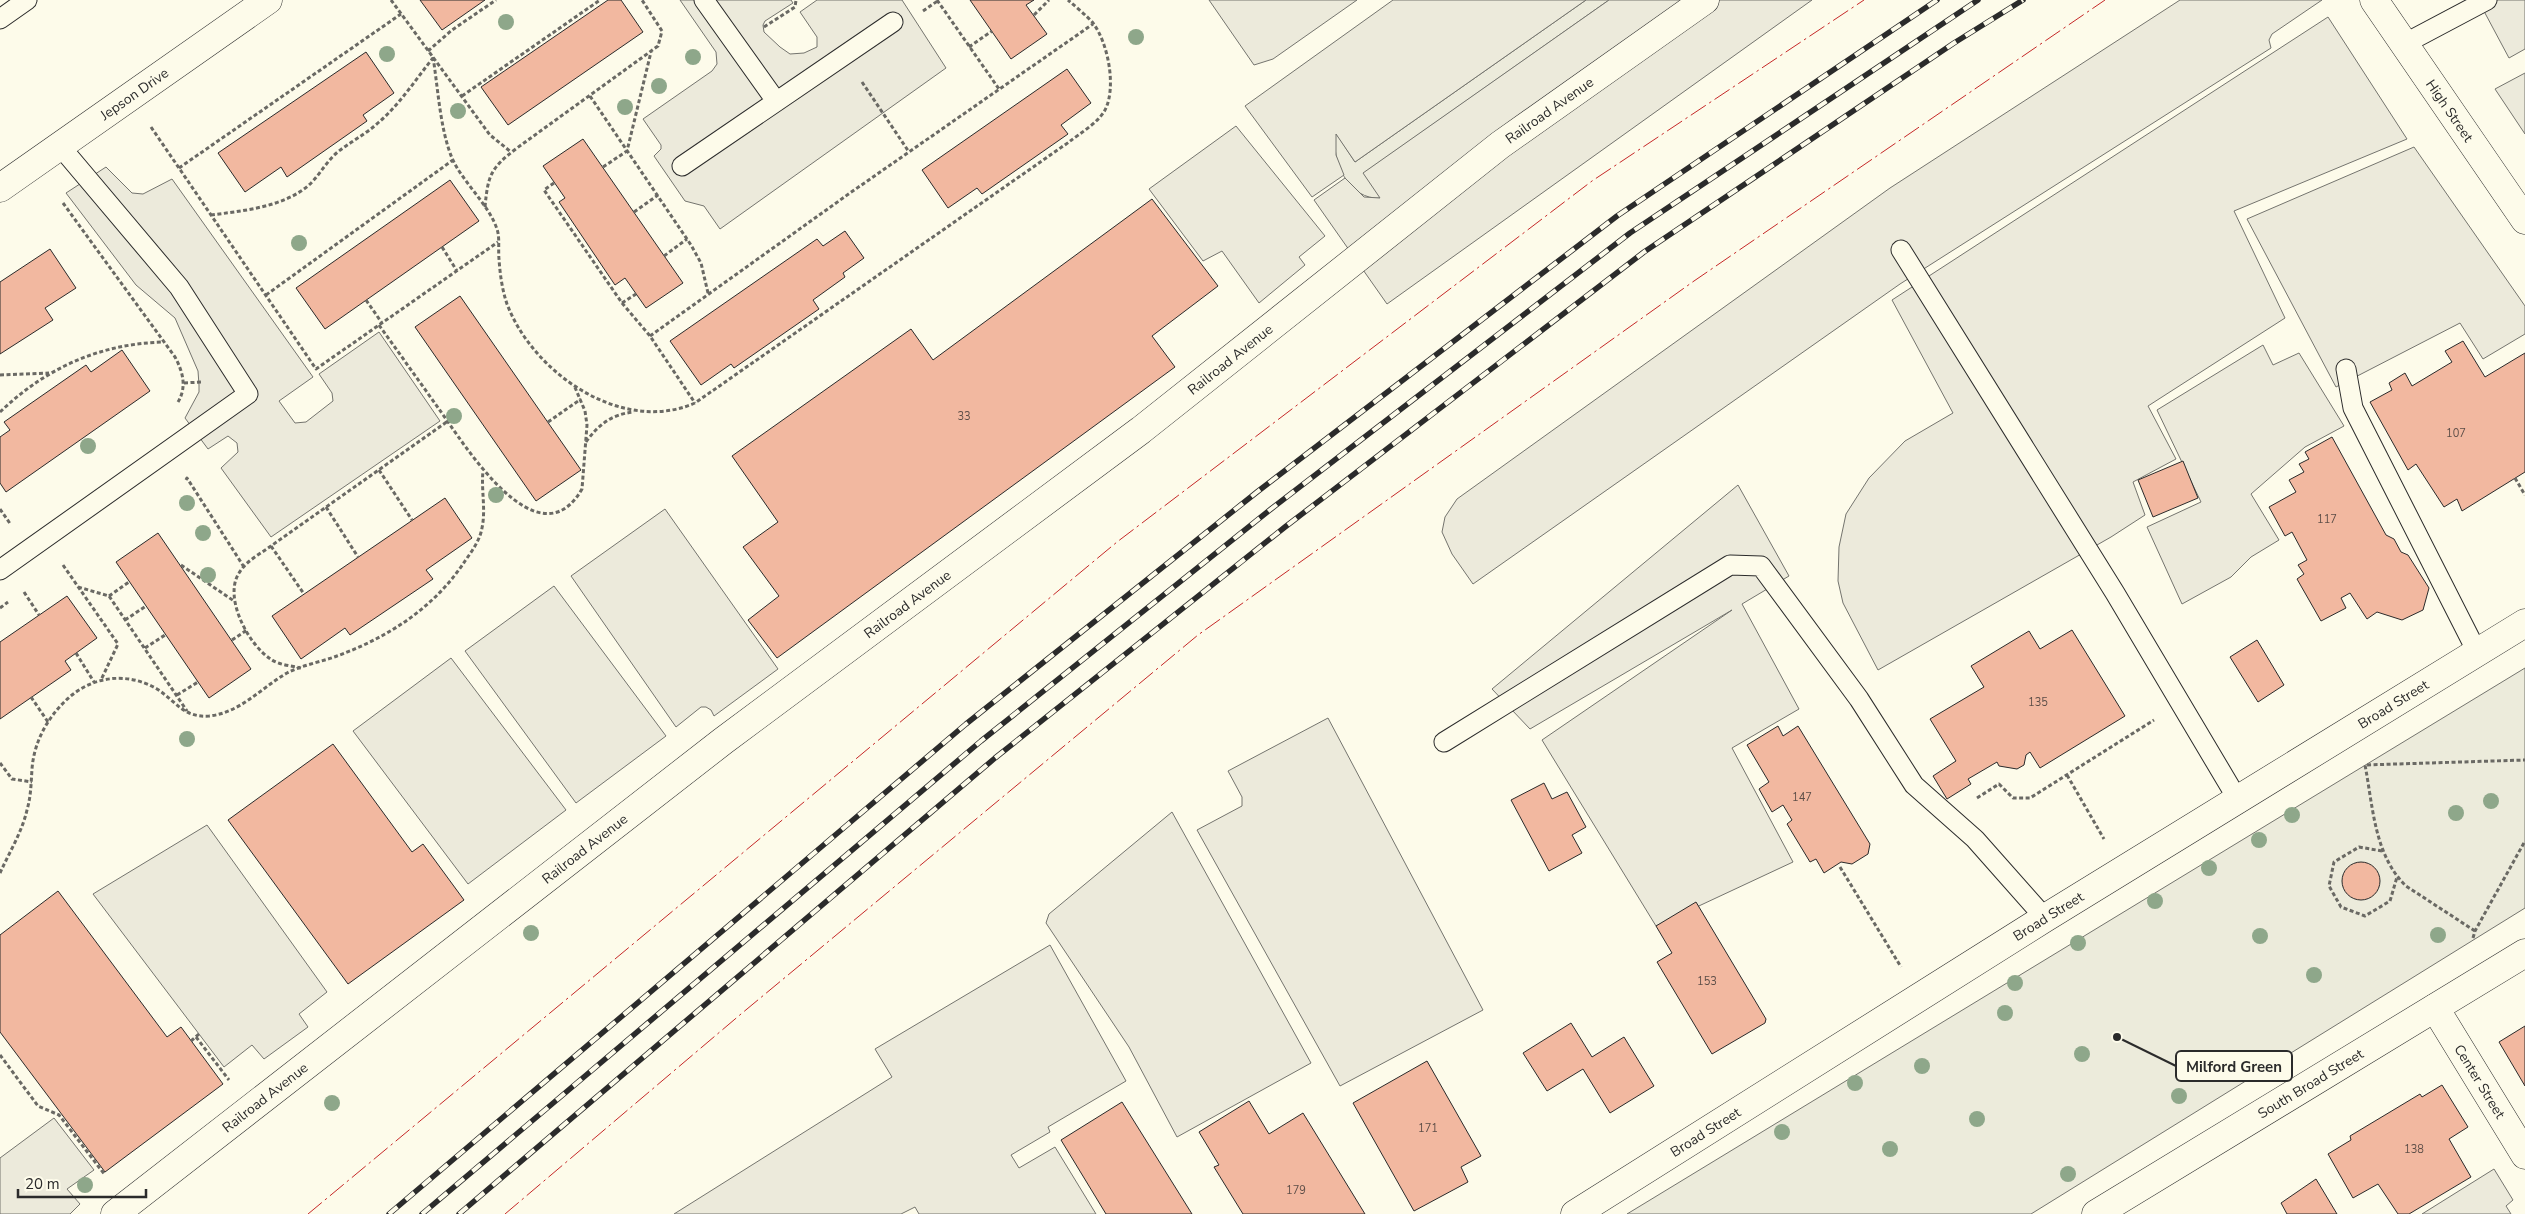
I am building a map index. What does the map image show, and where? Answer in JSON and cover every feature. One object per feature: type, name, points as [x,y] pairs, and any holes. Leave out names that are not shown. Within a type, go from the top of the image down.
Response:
[{"type":"street","name":"Jepson Drive","points":[[0,188],[268,0]]},
{"type":"street","name":"Railroad Avenue","points":[[120,1210],[723,741],[1141,430],[1500,145],[1705,0]]},
{"type":"street","name":"High Street","points":[[2374,0],[2525,220]]},
{"type":"street","name":"Broad Street","points":[[1574,1214],[2045,918],[2525,623]]},
{"type":"street","name":"South Broad Street","points":[[2096,1214],[2525,953]]},
{"type":"street","name":"Center Street","points":[[2435,1008],[2525,1154]]},
{"type":"lane","points":[[0,19],[27,0]]},
{"type":"lane","points":[[704,0],[776,101]]},
{"type":"lane","points":[[2404,44],[2487,0]]},
{"type":"lane","points":[[682,166],[893,22]]},
{"type":"lane","points":[[0,570],[248,394],[179,287],[60,146]]},
{"type":"lane","points":[[1902,250],[2110,585],[2238,800]]},
{"type":"lane","points":[[2346,369],[2353,408],[2477,652]]},
{"type":"lane","points":[[1444,742],[1730,565],[1761,566],[1859,699],[1914,786],[1975,839],[2045,918]]},
{"type":"path","points":[[391,0],[490,135],[511,152]]},
{"type":"path","points":[[428,51],[452,30],[496,0]]},
{"type":"path","points":[[462,96],[600,0]]},
{"type":"path","points":[[484,208],[487,183],[495,166],[511,152],[658,46],[662,31],[642,0]]},
{"type":"path","points":[[764,27],[795,7],[796,0]]},
{"type":"path","points":[[937,0],[999,89]]},
{"type":"path","points":[[1034,15],[1049,0]]},
{"type":"path","points":[[586,443],[604,422],[624,413],[663,411],[684,408],[696,403],[1069,142],[1094,122],[1106,109],[1110,90],[1103,43],[1093,24],[1068,0]]},
{"type":"path","points":[[179,168],[401,14]]},
{"type":"path","points":[[650,336],[708,293],[1093,24]]},
{"type":"path","points":[[969,46],[992,31]]},
{"type":"path","points":[[603,168],[627,151],[651,52]]},
{"type":"path","points":[[844,55],[909,152]]},
{"type":"path","points":[[433,57],[447,145],[453,160],[497,229],[502,286],[508,305],[526,337],[558,375],[596,398],[638,411]]},
{"type":"path","points":[[211,215],[265,205],[288,197],[306,187],[320,175],[337,152],[360,138],[380,121],[433,57]]},
{"type":"path","points":[[590,96],[687,239],[701,263],[708,293]]},
{"type":"path","points":[[150,126],[316,369],[498,241]]},
{"type":"path","points":[[266,296],[453,160]]},
{"type":"path","points":[[34,165],[182,371],[184,383],[182,396],[176,407]]},
{"type":"path","points":[[554,183],[544,190],[622,303],[650,336],[696,403]]},
{"type":"path","points":[[664,256],[687,239]]},
{"type":"path","points":[[442,247],[457,271]]},
{"type":"path","points":[[622,303],[636,294]]},
{"type":"path","points":[[366,300],[483,471],[518,502],[533,511],[556,512],[577,498],[582,489],[587,425],[580,399],[573,384]]},
{"type":"path","points":[[0,412],[24,389],[50,373],[118,345],[163,342]]},
{"type":"path","points":[[0,374],[50,373]]},
{"type":"path","points":[[548,422],[580,399]]},
{"type":"path","points":[[301,668],[273,660],[263,653],[246,630],[234,601],[234,584],[244,567],[448,421]]},
{"type":"path","points":[[379,470],[412,520]]},
{"type":"path","points":[[0,873],[27,812],[36,749],[48,722],[73,694],[101,680],[126,678],[141,682],[157,690],[190,714],[208,716],[228,712],[288,672],[338,656],[396,628],[425,608],[445,589],[476,544],[482,528],[483,471]]},
{"type":"path","points":[[188,478],[244,567]]},
{"type":"path","points":[[2515,478],[2525,495]]},
{"type":"path","points":[[326,507],[358,557]]},
{"type":"path","points":[[5,528],[18,519]]},
{"type":"path","points":[[271,546],[304,594]]},
{"type":"path","points":[[62,564],[118,644],[101,680]]},
{"type":"path","points":[[180,565],[234,601]]},
{"type":"path","points":[[109,596],[130,582]]},
{"type":"path","points":[[78,587],[109,596],[190,714]]},
{"type":"path","points":[[24,591],[39,615]]},
{"type":"path","points":[[125,620],[146,606]]},
{"type":"path","points":[[232,640],[246,630]]},
{"type":"path","points":[[144,648],[166,635]]},
{"type":"path","points":[[76,653],[95,682]]},
{"type":"path","points":[[177,695],[198,682]]},
{"type":"path","points":[[31,697],[48,722]]},
{"type":"path","points":[[1974,800],[1999,784],[2013,798],[2030,798],[2180,704]]},
{"type":"path","points":[[2475,930],[2406,886],[2397,876],[2382,851],[2366,765],[2525,760]]},
{"type":"path","points":[[0,763],[12,779],[32,782]]},
{"type":"path","points":[[2067,775],[2108,846]]},
{"type":"path","points":[[2473,938],[2475,930],[2525,840]]},
{"type":"path","points":[[2382,851],[2359,847],[2334,862],[2330,886],[2341,907],[2366,916],[2390,901],[2397,876]]},
{"type":"path","points":[[1840,867],[1904,972]]},
{"type":"path","points":[[191,1041],[197,1036],[230,1082]]},
{"type":"path","points":[[0,1055],[38,1106],[59,1115],[105,1176],[120,1210]]},
{"type":"path","points":[[105,1176],[113,1170]]},
{"type":"shaded area","points":[[680,0],[791,0],[793,3],[765,21],[763,25],[764,32],[790,54],[804,53],[817,47],[817,37],[800,12],[817,0],[902,0],[946,68],[720,229],[704,206],[685,201],[654,156],[661,149],[661,145],[643,119],[712,71],[717,64],[716,52]]},
{"type":"shaded area","points":[[1209,0],[1357,0],[1273,59],[1254,65]]},
{"type":"shaded area","points":[[1393,0],[1586,0],[1355,162],[1336,134],[1336,155],[1344,175],[1312,197],[1245,106]]},
{"type":"shaded area","points":[[1586,0],[1609,0],[1364,173],[1381,198],[1370,197],[1360,193],[1344,177],[1336,155],[1336,133],[1355,162]]},
{"type":"shaded area","points":[[1609,0],[1812,0],[1387,304],[1314,200],[1345,178],[1364,197],[1380,198],[1363,173]]},
{"type":"shaded area","points":[[2180,0],[2322,0],[2272,34],[2269,40],[2271,48],[1900,284],[1473,584],[1452,554],[1442,532],[1445,517],[1457,499],[1890,188]]},
{"type":"shaded area","points":[[2478,0],[2525,0],[2525,49],[2509,58]]},
{"type":"shaded area","points":[[2328,17],[2407,139],[2234,211],[2285,318],[2148,406],[2176,459],[2133,482],[2145,515],[2111,537],[1878,670],[1843,603],[1838,581],[1839,547],[1846,514],[1869,478],[1905,441],[1953,413],[1892,300]]},
{"type":"shaded area","points":[[2525,73],[2525,134],[2495,89]]},
{"type":"shaded area","points":[[1236,126],[1325,236],[1299,257],[1305,265],[1259,303],[1222,251],[1203,261],[1149,189]]},
{"type":"shaded area","points":[[2414,147],[2525,306],[2525,334],[2483,359],[2460,323],[2336,387],[2247,219]]},
{"type":"shaded area","points":[[106,167],[132,193],[143,194],[172,179],[313,377],[279,401],[295,423],[306,422],[333,401],[332,393],[319,374],[379,332],[440,421],[271,537],[221,468],[238,452],[237,443],[228,436],[208,449],[185,418],[199,392],[198,371],[175,318],[136,285],[66,193]]},
{"type":"shaded area","points":[[2263,345],[2273,365],[2299,353],[2344,426],[2305,447],[2251,494],[2279,540],[2251,557],[2231,577],[2182,604],[2147,527],[2201,502],[2157,410]]},
{"type":"shaded area","points":[[1738,485],[1789,576],[1742,604],[1799,709],[1732,748],[1793,862],[1656,926],[1542,740],[1732,610],[1530,729],[1492,689]]},
{"type":"shaded area","points":[[665,509],[778,669],[714,716],[711,710],[701,707],[676,727],[571,576]]},
{"type":"shaded area","points":[[554,586],[666,736],[576,803],[465,651]]},
{"type":"shaded area","points":[[451,658],[566,810],[468,884],[353,731]]},
{"type":"shaded area","points":[[2525,668],[2525,908],[2031,1214],[1627,1214]]},
{"type":"shaded area","points":[[1328,718],[1483,1010],[1340,1086],[1197,830],[1242,806],[1242,797],[1228,771]]},
{"type":"shaded area","points":[[1172,812],[1311,1063],[1177,1137],[1129,1047],[1046,923],[1049,914]]},
{"type":"shaded area","points":[[207,825],[327,992],[299,1014],[308,1027],[264,1059],[252,1045],[224,1067],[93,894]]},
{"type":"shaded area","points":[[1050,945],[1126,1081],[1048,1127],[1050,1132],[1011,1155],[1019,1168],[1055,1147],[1096,1214],[919,1214],[915,1207],[901,1214],[674,1214],[892,1077],[875,1049]]},
{"type":"shaded area","points":[[54,1118],[94,1170],[67,1189],[80,1204],[70,1214],[0,1214],[0,1158]]},
{"type":"shaded area","points":[[2494,1169],[2513,1200],[2506,1206],[2511,1214],[2422,1214]]},
{"type":"building","points":[[420,0],[485,0],[442,30]]},
{"type":"building","points":[[608,0],[621,0],[643,32],[508,125],[481,87]]},
{"type":"building","points":[[970,0],[1034,0],[1026,5],[1047,34],[1011,59]]},
{"type":"building","points":[[366,52],[394,93],[363,115],[367,121],[287,177],[281,167],[245,192],[218,153]]},
{"type":"building","points":[[1067,69],[1091,103],[1061,125],[1068,134],[982,194],[977,188],[948,208],[922,170]]},
{"type":"building","points":[[583,139],[683,283],[646,308],[625,278],[615,285],[559,202],[565,198],[543,166]]},
{"type":"building","points":[[450,180],[479,221],[325,329],[296,288]]},
{"type":"building","points":[[1152,199],[1218,286],[1152,336],[1175,367],[777,658],[748,620],[779,596],[743,547],[778,522],[732,456],[911,329],[933,360]]},
{"type":"building","points":[[845,231],[864,258],[843,273],[845,277],[813,300],[819,309],[734,368],[731,364],[701,385],[670,341],[817,239],[823,246]]},
{"type":"building","points":[[50,249],[76,288],[45,308],[53,320],[0,354],[0,282]]},
{"type":"building","points":[[460,296],[581,470],[536,501],[415,327]]},
{"type":"building","points":[[2463,341],[2485,377],[2525,353],[2525,472],[2462,511],[2457,499],[2444,507],[2416,464],[2408,470],[2370,402],[2392,390],[2389,383],[2405,373],[2412,386],[2452,362],[2445,351]]},
{"type":"building","points":[[122,350],[150,391],[6,492],[0,483],[0,437],[10,430],[4,422],[86,365],[91,372]]},
{"type":"building","points":[[2332,437],[2386,535],[2394,539],[2401,552],[2408,555],[2429,588],[2423,610],[2402,620],[2377,612],[2367,619],[2350,593],[2341,598],[2346,608],[2321,621],[2297,579],[2304,574],[2298,565],[2307,560],[2292,532],[2285,536],[2269,507],[2296,492],[2289,480],[2304,472],[2299,464],[2309,459],[2305,452]]},
{"type":"building","points":[[2183,461],[2198,498],[2153,517],[2138,480]]},
{"type":"building","points":[[445,498],[472,538],[426,570],[433,579],[350,635],[345,628],[301,659],[272,616]]},
{"type":"building","points":[[158,533],[251,669],[209,698],[116,562]]},
{"type":"building","points":[[67,596],[97,638],[65,661],[71,670],[0,719],[0,642]]},
{"type":"building","points":[[2072,630],[2125,716],[2040,768],[2030,752],[2026,755],[2024,765],[2017,769],[1999,766],[1997,762],[1968,779],[1971,784],[1947,799],[1933,776],[1956,761],[1930,719],[1984,687],[1971,666],[2029,631],[2040,649]]},
{"type":"building","points":[[2257,640],[2284,685],[2258,702],[2230,657]]},
{"type":"building","points":[[1778,726],[1783,736],[1798,726],[1870,844],[1868,854],[1852,864],[1841,862],[1824,873],[1816,859],[1810,862],[1787,824],[1792,820],[1783,805],[1772,812],[1759,789],[1769,782],[1747,745]]},
{"type":"building","points":[[333,744],[412,852],[423,844],[464,900],[348,984],[228,820]]},
{"type":"building","points":[[1544,783],[1552,799],[1567,792],[1586,827],[1572,835],[1582,853],[1549,871],[1511,800]]},
{"type":"building","points":[[2361,862],[2375,867],[2380,881],[2375,895],[2361,900],[2347,895],[2342,881],[2347,867]]},
{"type":"building","points":[[58,891],[167,1037],[181,1027],[223,1084],[105,1172],[0,1032],[0,935]]},
{"type":"building","points":[[1696,902],[1766,1019],[1765,1023],[1712,1054],[1657,962],[1672,953],[1656,926]]},
{"type":"building","points":[[1571,1023],[1592,1057],[1624,1037],[1654,1086],[1610,1113],[1583,1069],[1547,1091],[1523,1053]]},
{"type":"building","points":[[2525,1026],[2525,1086],[2499,1042]]},
{"type":"building","points":[[1427,1061],[1481,1156],[1461,1167],[1468,1182],[1414,1211],[1353,1103]]},
{"type":"building","points":[[2442,1085],[2468,1127],[2449,1139],[2471,1177],[2409,1214],[2398,1214],[2378,1184],[2353,1198],[2328,1154],[2351,1140],[2350,1136],[2420,1094],[2422,1097]]},
{"type":"building","points":[[1249,1101],[1269,1134],[1303,1113],[1365,1214],[1243,1214],[1214,1167],[1219,1165],[1199,1132]]},
{"type":"building","points":[[1122,1102],[1192,1214],[1106,1214],[1061,1140]]},
{"type":"building","points":[[2316,1179],[2337,1214],[2287,1214],[2281,1203]]},
{"type":"railway","points":[[389,1214],[966,724],[1257,492],[1617,216],[1937,0]]},
{"type":"railway","points":[[422,1214],[981,741],[1271,509],[1630,233],[1978,0]]},
{"type":"railway","points":[[459,1214],[995,758],[1285,527],[1644,252],[1954,43],[2023,0]]},
{"type":"power","points":[[308,1214],[1117,542],[1592,181],[1864,0]]},
{"type":"power","points":[[505,1214],[741,1014],[1198,635],[1694,281],[2105,0]]},
{"type":"place","name":"Milford Green","points":[[2117,1037]]}]
